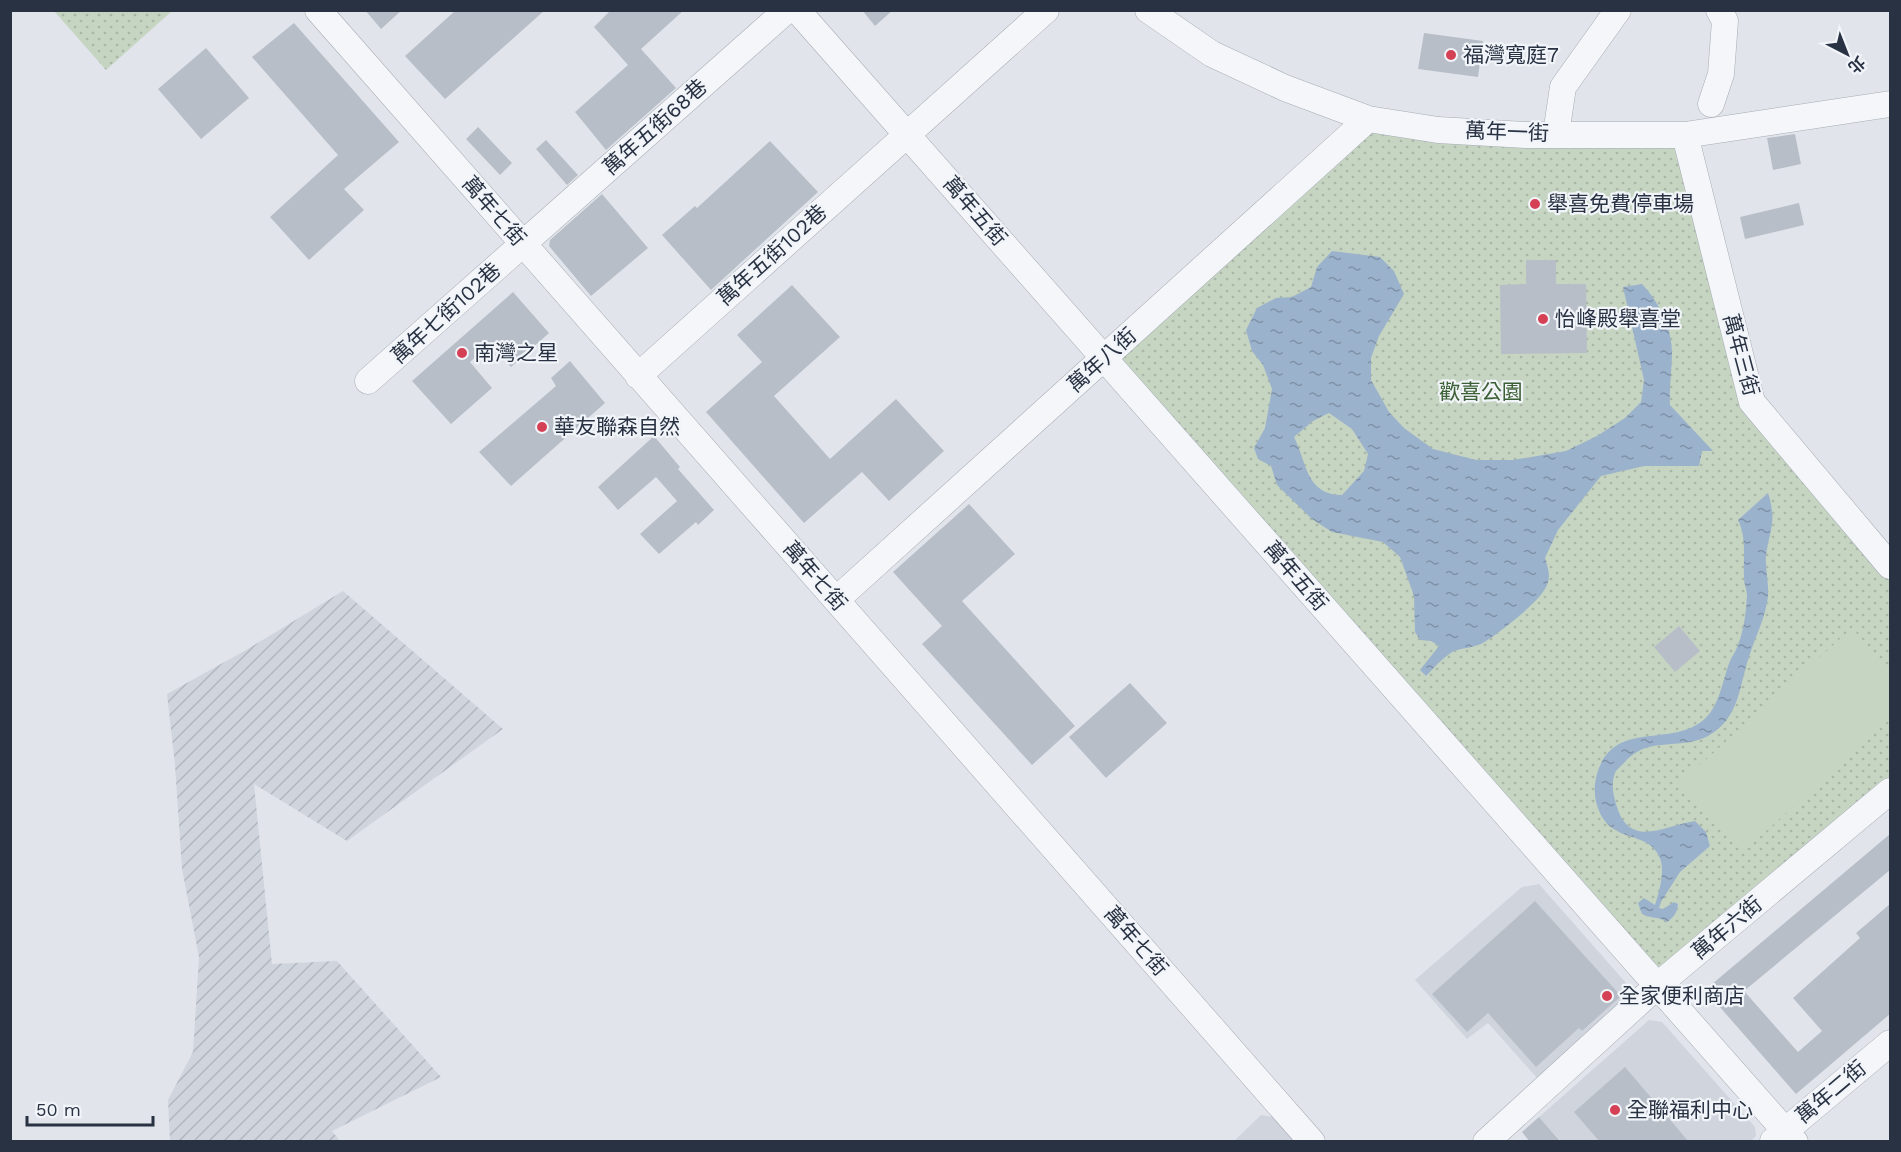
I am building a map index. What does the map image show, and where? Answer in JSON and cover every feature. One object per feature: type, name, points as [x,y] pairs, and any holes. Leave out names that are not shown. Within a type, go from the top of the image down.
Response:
[{"type":"street","name":"萬年七街","points":[[318,10],[1312,1142]]},
{"type":"street","name":"萬年五街68巷","points":[[523,244],[787,10]]},
{"type":"street","name":"萬年五街","points":[[797,10],[1659,985],[1784,1138]]},
{"type":"street","name":"萬年五街102巷","points":[[639,376],[1046,10]]},
{"type":"street","name":"萬年一街","points":[[1148,10],[1212,54],[1285,88],[1368,119],[1438,130],[1526,135],[1685,135],[1890,104]]},
{"type":"street","points":[[1556,134],[1563,87],[1618,10]]},
{"type":"street","points":[[1711,104],[1721,74],[1725,21],[1719,10]]},
{"type":"street","name":"萬年八街","points":[[836,600],[1368,119]]},
{"type":"street","name":"萬年三街","points":[[1685,135],[1752,402],[1890,566]]},
{"type":"street","name":"萬年七街102巷","points":[[368,381],[523,244]]},
{"type":"street","name":"萬年六街","points":[[1486,1142],[1659,985],[1890,791]]},
{"type":"street","name":"萬年二街","points":[[1784,1138],[1890,1042]]},
{"type":"shaded area","points":[[343,591],[503,729],[347,841],[254,784],[272,964],[337,961],[441,1077],[332,1131],[340,1141],[170,1141],[168,1100],[193,1052],[199,957],[182,869],[175,765],[167,694],[246,650]]},
{"type":"shaded area","points":[[1539,884],[1626,983],[1624,1004],[1538,1079],[1488,1023],[1467,1039],[1415,980],[1522,887]]},
{"type":"shaded area","points":[[1649,1020],[1662,1022],[1755,1127],[1756,1136],[1750,1142],[1561,1141],[1539,1117]]},
{"type":"shaded area","points":[[1261,1115],[1277,1118],[1297,1142],[1233,1142]]},
{"type":"green space","points":[[54,11],[172,11],[106,70]]},
{"type":"green space","name":"歡喜公園","points":[[1368,119],[1685,135],[1752,402],[1890,554],[1890,791],[1658,985],[1104,358]]},
{"type":"green space","points":[[1852,628],[1890,671],[1890,719],[1743,852],[1680,783]]},
{"type":"water","points":[[1332,251],[1380,257],[1394,271],[1404,294],[1379,336],[1371,358],[1371,380],[1389,412],[1404,428],[1433,449],[1476,460],[1513,460],[1566,451],[1597,436],[1625,418],[1641,402],[1644,380],[1623,287],[1642,284],[1659,307],[1670,334],[1672,353],[1670,405],[1713,451],[1702,451],[1699,466],[1644,466],[1601,476],[1558,530],[1545,558],[1549,572],[1548,582],[1536,600],[1488,640],[1454,651],[1442,659],[1426,676],[1420,670],[1439,646],[1431,641],[1420,640],[1415,632],[1414,596],[1400,557],[1383,542],[1332,532],[1312,519],[1277,485],[1271,466],[1258,459],[1254,448],[1265,428],[1272,389],[1263,365],[1252,351],[1246,330],[1257,308],[1276,298],[1292,297],[1311,287],[1317,267]],"holes":[[[1329,413],[1352,429],[1368,454],[1364,471],[1342,495],[1330,494],[1314,484],[1294,437],[1313,421]]]},
{"type":"water","points":[[1768,493],[1772,518],[1766,555],[1767,604],[1732,711],[1719,729],[1708,736],[1686,743],[1653,746],[1633,754],[1614,777],[1613,789],[1616,804],[1629,827],[1648,832],[1695,821],[1706,832],[1710,846],[1680,872],[1661,902],[1659,908],[1663,909],[1674,902],[1678,904],[1675,914],[1667,922],[1642,914],[1638,903],[1644,898],[1655,905],[1662,874],[1659,856],[1646,843],[1619,832],[1604,819],[1595,798],[1596,778],[1607,754],[1618,745],[1630,740],[1688,729],[1701,722],[1712,709],[1720,694],[1730,661],[1740,639],[1745,615],[1747,596],[1744,580],[1744,541],[1738,520]]},
{"type":"building","points":[[365,10],[402,10],[381,29]]},
{"type":"building","points":[[456,10],[545,10],[445,99],[405,56]]},
{"type":"building","points":[[611,10],[684,10],[641,49],[676,88],[606,150],[575,112],[628,65],[594,27]]},
{"type":"building","points":[[862,10],[893,10],[875,26]]},
{"type":"building","points":[[294,23],[399,142],[344,189],[364,210],[309,260],[270,217],[338,155],[252,57]]},
{"type":"building","name":"福灣寬庭7","points":[[1424,33],[1483,41],[1478,77],[1418,69]]},
{"type":"building","points":[[206,48],[249,98],[201,139],[158,89]]},
{"type":"building","points":[[478,127],[512,163],[500,175],[466,139]]},
{"type":"building","points":[[1795,134],[1801,164],[1773,170],[1767,138]]},
{"type":"building","points":[[546,140],[578,175],[567,185],[536,149]]},
{"type":"building","points":[[770,141],[818,192],[711,290],[662,235],[695,206],[697,208]]},
{"type":"building","points":[[602,194],[648,248],[591,296],[549,246],[550,240]]},
{"type":"building","points":[[1799,203],[1804,225],[1745,239],[1740,217]]},
{"type":"building","name":"怡峰殿舉喜堂","points":[[1526,260],[1556,260],[1556,284],[1586,284],[1587,353],[1501,354],[1500,285],[1526,284]]},
{"type":"building","points":[[792,285],[840,337],[774,396],[830,459],[896,399],[944,451],[889,501],[862,472],[804,523],[706,412],[762,362],[737,335]]},
{"type":"building","name":"南灣之星","points":[[513,292],[549,333],[511,367],[490,344],[470,362],[492,388],[451,424],[412,381]]},
{"type":"building","name":"華友聯森自然","points":[[570,361],[605,403],[511,486],[479,452],[556,386],[551,378]]},
{"type":"building","points":[[654,436],[680,467],[678,469],[714,510],[698,525],[696,522],[659,554],[640,534],[677,501],[656,477],[618,510],[598,487]]},
{"type":"building","points":[[969,504],[1015,554],[962,601],[1075,726],[1032,765],[922,644],[942,626],[893,572]]},
{"type":"building","points":[[1679,626],[1700,651],[1675,672],[1654,647]]},
{"type":"building","points":[[1130,683],[1167,723],[1106,778],[1069,737]]},
{"type":"building","points":[[1890,834],[1890,870],[1744,991],[1798,1052],[1822,1031],[1793,998],[1860,938],[1856,933],[1890,904],[1890,1014],[1796,1094],[1705,990]]},
{"type":"building","points":[[1535,901],[1621,996],[1582,1031],[1579,1028],[1536,1067],[1488,1013],[1467,1032],[1432,994]]},
{"type":"building","points":[[1625,1067],[1689,1142],[1600,1142],[1574,1112]]},
{"type":"building","points":[[1539,1117],[1561,1142],[1530,1142],[1522,1132]]},
{"type":"place","name":"福灣寬庭7","points":[[1451,55]]},
{"type":"place","name":"舉喜免費停車場","points":[[1535,204]]},
{"type":"place","name":"怡峰殿舉喜堂","points":[[1543,319]]},
{"type":"place","name":"南灣之星","points":[[462,353]]},
{"type":"place","name":"華友聯森自然","points":[[542,427]]},
{"type":"place","name":"全家便利商店","points":[[1607,996]]},
{"type":"place","name":"全聯福利中心","points":[[1615,1110]]}]
